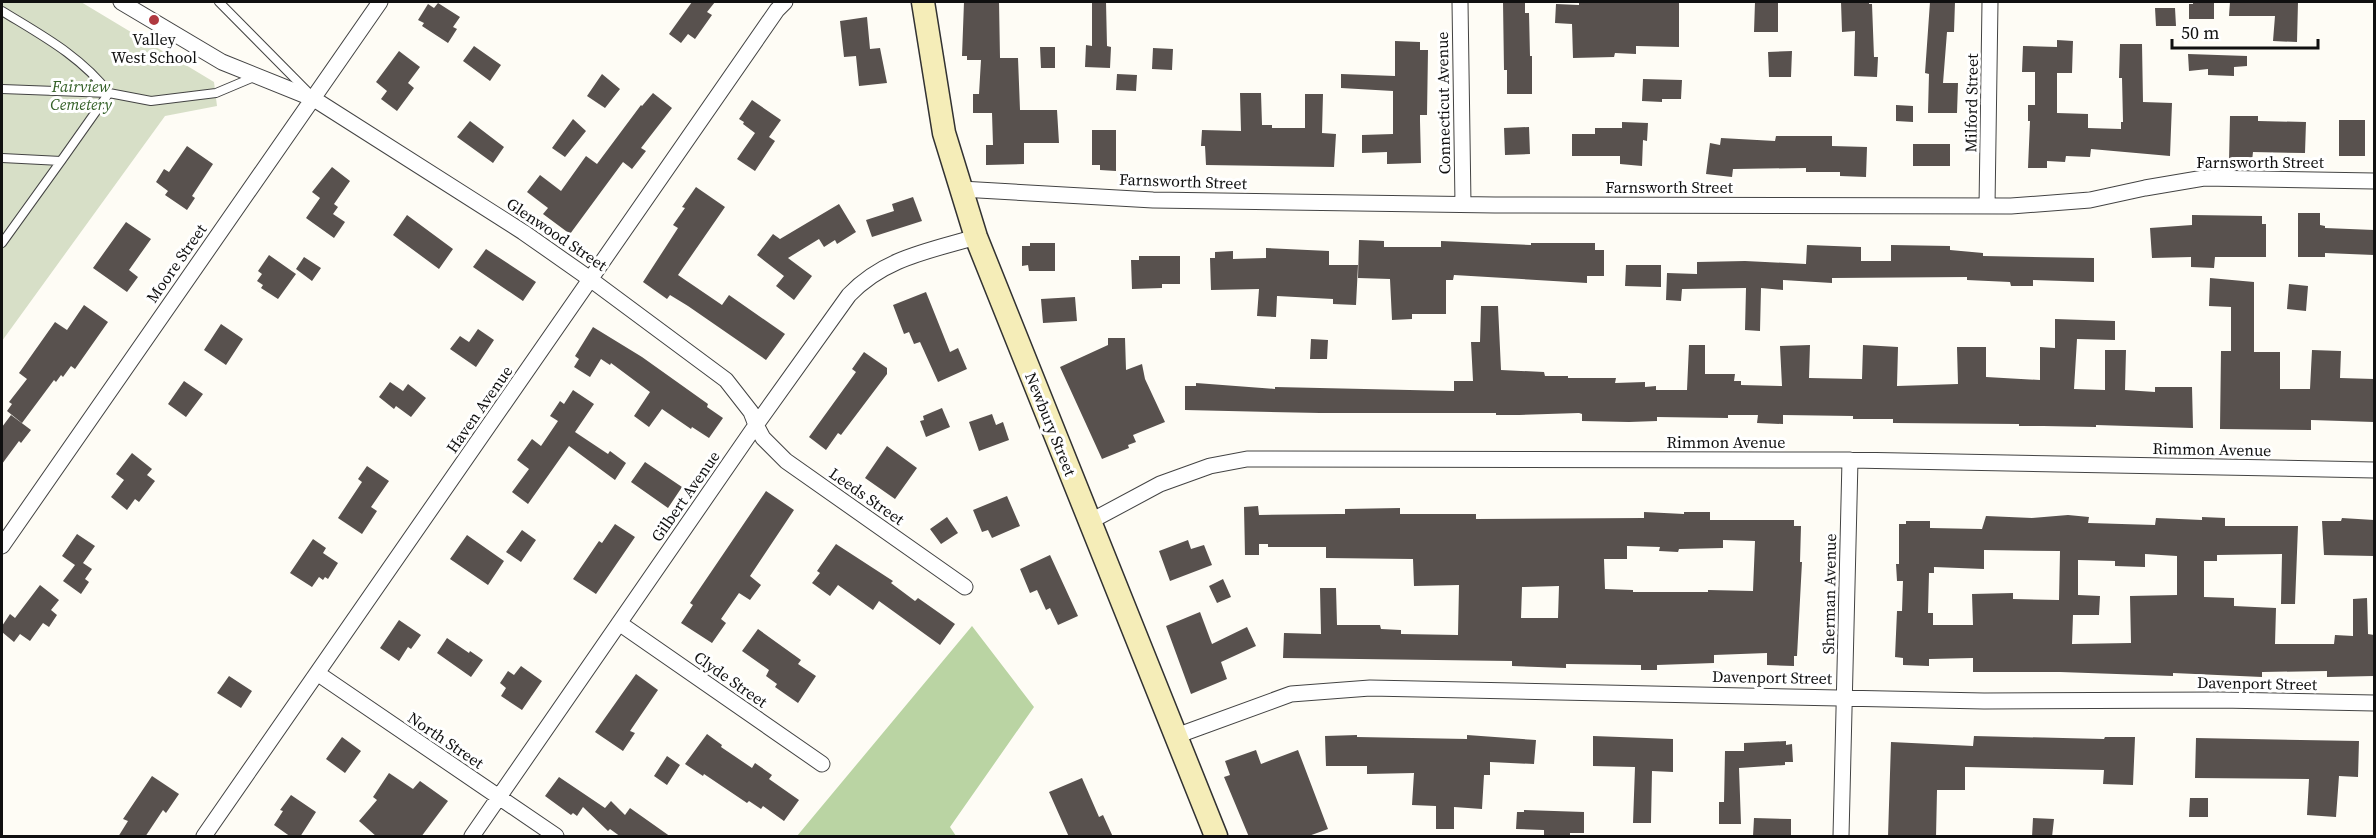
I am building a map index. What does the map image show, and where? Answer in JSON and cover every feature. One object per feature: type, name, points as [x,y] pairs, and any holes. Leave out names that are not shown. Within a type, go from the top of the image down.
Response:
[{"type":"street","name":"Glenwood Street","points":[[120,2],[222,62],[314,99],[523,232],[726,380],[747,405],[756,425]]},
{"type":"street","name":"Moore Street","points":[[2,546],[115,380],[381,2]]},
{"type":"street","name":"Haven Avenue","points":[[204,837],[784,2]]},
{"type":"street","name":"Newbury Street","points":[[923,2],[944,133],[976,237],[1216,837]]},
{"type":"street","name":"Connecticut Avenue","points":[[1460,2],[1462,204]]},
{"type":"street","name":"Milford Street","points":[[1988,206],[1990,2]]},
{"type":"street","name":"Farnsworth Street","points":[[961,189],[1153,200],[1988,206],[2090,201],[2145,188],[2204,178],[2374,181]]},
{"type":"street","name":"Gilbert Avenue","points":[[472,837],[756,425],[849,295],[864,279],[896,261],[976,237]]},
{"type":"street","name":"Leeds Street","points":[[756,425],[764,438],[786,461],[965,587]]},
{"type":"street","name":"Rimmon Avenue","points":[[1090,521],[1160,484],[1210,466],[1247,459],[1850,460],[2374,470]]},
{"type":"street","name":"Sherman Avenue","points":[[1841,837],[1850,460]]},
{"type":"street","name":"Clyde Street","points":[[619,622],[822,764]]},
{"type":"street","name":"North Street","points":[[316,673],[556,837]]},
{"type":"street","name":"Davenport Street","points":[[1176,736],[1291,694],[1370,688],[1984,701],[2219,700],[2374,703]]},
{"type":"lane","points":[[219,2],[314,99]]},
{"type":"lane","points":[[2,11],[74,56],[94,74],[109,93]]},
{"type":"lane","points":[[2,89],[109,93],[152,101],[216,93],[256,76]]},
{"type":"lane","points":[[2,243],[109,93]]},
{"type":"lane","points":[[2,158],[61,161]]},
{"type":"green space","name":"Fairview Cemetery","points":[[2,2],[81,2],[214,82],[217,106],[165,116],[2,341]]},
{"type":"green space","points":[[972,626],[1034,707],[950,827],[956,836],[797,836]]},
{"type":"building","points":[[692,2],[715,2],[707,12],[712,15],[695,39],[688,34],[681,43],[669,34]]},
{"type":"building","points":[[964,2],[999,2],[1000,58],[1018,58],[1020,110],[1057,110],[1059,143],[1024,143],[1024,164],[986,165],[986,145],[993,145],[992,113],[973,113],[973,94],[979,94],[981,60],[967,60],[967,56],[962,56]]},
{"type":"building","points":[[1092,2],[1106,2],[1107,46],[1111,47],[1110,68],[1085,67],[1086,45],[1092,46]]},
{"type":"building","points":[[1503,2],[1525,2],[1525,13],[1529,13],[1532,94],[1507,94],[1507,70],[1504,70]]},
{"type":"building","points":[[1579,2],[1679,2],[1679,47],[1636,46],[1636,54],[1615,53],[1614,57],[1573,58],[1572,24],[1555,23],[1556,4],[1579,5]]},
{"type":"building","points":[[1755,2],[1778,2],[1778,32],[1754,32]]},
{"type":"building","points":[[1841,2],[1869,2],[1872,4],[1874,57],[1878,57],[1877,77],[1854,76],[1855,31],[1842,32]]},
{"type":"building","points":[[1930,2],[1955,2],[1954,32],[1947,32],[1943,83],[1958,83],[1957,113],[1928,113],[1929,74],[1925,73]]},
{"type":"building","points":[[2214,2],[2214,19],[2189,19],[2189,4]]},
{"type":"building","points":[[2230,2],[2298,2],[2297,42],[2273,41],[2275,16],[2229,16]]},
{"type":"building","points":[[438,3],[460,17],[453,27],[457,29],[448,43],[422,26],[424,23],[418,20],[428,4],[434,8]]},
{"type":"building","points":[[2155,8],[2175,8],[2176,26],[2156,26]]},
{"type":"building","points":[[867,17],[870,49],[880,48],[887,83],[859,86],[856,56],[844,57],[840,21]]},
{"type":"building","points":[[2057,40],[2073,41],[2072,73],[2057,73],[2057,113],[2088,114],[2088,128],[2121,129],[2121,122],[2123,122],[2122,78],[2119,78],[2120,44],[2142,44],[2143,102],[2172,103],[2170,156],[2091,149],[2090,157],[2066,156],[2065,162],[2047,161],[2047,168],[2028,168],[2030,121],[2028,121],[2028,105],[2035,105],[2035,72],[2022,72],[2023,46],[2057,47]]},
{"type":"building","points":[[1395,41],[1420,42],[1420,50],[1428,50],[1427,115],[1420,115],[1421,163],[1387,164],[1387,152],[1362,153],[1362,135],[1393,134],[1393,91],[1341,88],[1341,74],[1395,76]]},
{"type":"building","points":[[474,46],[501,65],[490,81],[463,61]]},
{"type":"building","points":[[1040,47],[1055,47],[1055,68],[1041,68]]},
{"type":"building","points":[[1153,48],[1173,49],[1172,70],[1152,69]]},
{"type":"building","points":[[399,51],[420,67],[408,83],[414,88],[397,111],[381,99],[387,91],[376,82]]},
{"type":"building","points":[[1792,51],[1791,77],[1769,77],[1768,52]]},
{"type":"building","points":[[2188,54],[2247,56],[2247,66],[2234,67],[2234,76],[2208,75],[2208,69],[2189,71]]},
{"type":"building","points":[[602,74],[620,89],[605,108],[587,96]]},
{"type":"building","points":[[1117,74],[1137,75],[1136,91],[1116,90]]},
{"type":"building","points":[[1643,79],[1682,80],[1681,99],[1662,99],[1662,102],[1642,101]]},
{"type":"building","points":[[653,93],[672,108],[641,148],[646,151],[632,169],[623,162],[570,234],[543,214],[548,208],[527,192],[540,175],[561,191],[586,156],[597,164],[641,105]]},
{"type":"building","points":[[1240,93],[1261,93],[1262,125],[1272,125],[1272,128],[1305,128],[1305,94],[1323,94],[1322,133],[1336,134],[1334,167],[1206,165],[1205,146],[1201,146],[1202,130],[1241,131]]},
{"type":"building","points":[[752,100],[781,120],[769,137],[775,141],[755,171],[737,159],[755,133],[739,119]]},
{"type":"building","points":[[1896,105],[1913,106],[1913,122],[1896,121]]},
{"type":"building","points":[[2230,116],[2258,116],[2258,121],[2306,122],[2305,153],[2253,152],[2252,161],[2229,161]]},
{"type":"building","points":[[573,119],[586,131],[565,157],[552,148]]},
{"type":"building","points":[[2339,120],[2365,120],[2365,156],[2339,156]]},
{"type":"building","points":[[470,121],[504,147],[493,163],[457,137]]},
{"type":"building","points":[[1622,122],[1648,123],[1647,141],[1643,140],[1642,166],[1620,164],[1620,156],[1572,156],[1572,134],[1595,134],[1595,128],[1622,128]]},
{"type":"building","points":[[1529,127],[1530,154],[1505,155],[1504,128]]},
{"type":"building","points":[[1092,130],[1116,130],[1116,171],[1100,170],[1100,165],[1092,165]]},
{"type":"building","points":[[1776,136],[1832,136],[1832,146],[1867,147],[1866,177],[1840,176],[1840,172],[1806,172],[1806,168],[1733,169],[1732,177],[1706,174],[1710,143],[1720,145],[1721,138],[1775,141]]},
{"type":"building","points":[[1913,144],[1950,144],[1950,166],[1913,166]]},
{"type":"building","points":[[187,146],[213,164],[192,196],[195,198],[187,210],[165,195],[168,191],[156,182],[164,169],[169,172]]},
{"type":"building","points":[[332,167],[350,181],[334,204],[338,207],[333,214],[345,222],[334,238],[306,218],[320,198],[312,192]]},
{"type":"building","points":[[696,187],[725,207],[678,275],[722,305],[729,295],[785,334],[766,360],[688,306],[670,295],[667,299],[643,282],[678,228],[673,225]]},
{"type":"building","points":[[913,197],[922,221],[872,237],[866,220],[894,211],[892,204]]},
{"type":"building","points":[[839,204],[856,232],[837,244],[835,240],[824,247],[819,239],[788,258],[812,276],[794,300],[776,286],[784,276],[757,255],[773,234],[780,239]]},
{"type":"building","points":[[2298,213],[2320,213],[2320,225],[2325,228],[2374,230],[2374,255],[2325,253],[2325,257],[2298,257]]},
{"type":"building","points":[[407,215],[453,249],[439,269],[393,235]]},
{"type":"building","points":[[2192,215],[2262,216],[2262,224],[2266,224],[2266,257],[2215,257],[2214,268],[2191,267],[2191,257],[2152,258],[2150,228],[2192,225]]},
{"type":"building","points":[[126,222],[151,239],[129,270],[138,277],[127,292],[93,268]]},
{"type":"building","points":[[1359,240],[1384,241],[1384,247],[1441,247],[1441,241],[1531,245],[1531,243],[1595,243],[1595,250],[1604,250],[1604,276],[1587,276],[1587,283],[1454,275],[1453,280],[1446,280],[1446,314],[1412,314],[1412,319],[1392,320],[1390,279],[1358,278]]},
{"type":"building","points":[[1030,243],[1055,243],[1055,271],[1029,271],[1028,265],[1022,266],[1022,246],[1030,246]]},
{"type":"building","points":[[1807,245],[1861,247],[1861,261],[1891,261],[1891,245],[1950,246],[1950,250],[1983,253],[1983,256],[2094,258],[2094,282],[2033,280],[2033,286],[2011,286],[2010,282],[1967,280],[1967,277],[1832,278],[1832,283],[1783,280],[1783,290],[1761,288],[1760,331],[1745,330],[1746,288],[1682,289],[1681,301],[1666,300],[1667,273],[1697,274],[1697,262],[1745,261],[1806,264]]},
{"type":"building","points":[[1266,248],[1329,251],[1329,265],[1358,265],[1356,305],[1333,304],[1333,299],[1277,296],[1276,317],[1257,316],[1259,289],[1211,290],[1210,258],[1215,258],[1215,252],[1233,251],[1233,259],[1266,258]]},
{"type":"building","points":[[486,249],[536,282],[523,301],[473,267]]},
{"type":"building","points":[[269,255],[296,274],[278,299],[261,288],[263,285],[257,281],[262,274],[258,271]]},
{"type":"building","points":[[1139,256],[1180,256],[1180,284],[1162,284],[1162,288],[1132,289],[1131,260],[1139,260]]},
{"type":"building","points":[[304,257],[321,268],[312,281],[296,269]]},
{"type":"building","points":[[1626,265],[1661,265],[1661,287],[1625,286]]},
{"type":"building","points":[[2210,278],[2254,282],[2254,352],[2280,352],[2280,389],[2310,389],[2312,350],[2341,351],[2340,378],[2374,379],[2374,422],[2311,420],[2311,430],[2220,429],[2221,351],[2231,351],[2231,307],[2209,306]]},
{"type":"building","points":[[2289,284],[2308,286],[2306,311],[2287,309]]},
{"type":"building","points":[[926,292],[950,352],[958,348],[967,369],[938,382],[920,342],[914,344],[909,332],[904,334],[893,305]]},
{"type":"building","points":[[1075,297],[1077,321],[1043,323],[1041,299]]},
{"type":"building","points":[[84,305],[108,322],[75,369],[71,366],[63,377],[61,375],[56,382],[54,380],[22,423],[7,411],[12,404],[9,402],[27,379],[19,373],[55,322],[67,330]]},
{"type":"building","points":[[1481,306],[1498,306],[1501,370],[1544,372],[1545,376],[1568,376],[1568,378],[1616,378],[1615,383],[1645,382],[1645,387],[1656,386],[1656,390],[1687,390],[1689,345],[1705,345],[1705,374],[1735,374],[1734,381],[1741,381],[1741,385],[1782,386],[1780,346],[1810,345],[1809,378],[1862,379],[1863,345],[1898,347],[1897,386],[1958,384],[1957,347],[1986,347],[1986,377],[2040,380],[2040,347],[2055,348],[2055,319],[2115,321],[2115,340],[2077,339],[2074,389],[2105,390],[2105,350],[2126,350],[2125,390],[2155,392],[2155,387],[2192,387],[2193,428],[1893,423],[1893,419],[1853,419],[1853,416],[1783,415],[1783,424],[1757,423],[1758,415],[1728,415],[1728,418],[1657,417],[1657,421],[1629,422],[1582,421],[1582,414],[1579,413],[1496,415],[1496,413],[1185,410],[1185,386],[1196,386],[1196,383],[1275,389],[1275,387],[1454,391],[1454,381],[1473,381],[1471,342],[1480,342]]},
{"type":"building","points":[[221,324],[243,339],[226,365],[204,350]]},
{"type":"building","points":[[593,327],[642,357],[708,404],[707,407],[723,418],[709,438],[662,409],[649,427],[634,416],[650,392],[611,363],[610,365],[601,359],[590,377],[574,367],[579,359],[575,356]]},
{"type":"building","points":[[478,329],[494,340],[476,367],[450,349],[460,336],[469,342]]},
{"type":"building","points":[[1108,338],[1125,338],[1126,370],[1142,364],[1145,379],[1165,422],[1133,435],[1136,442],[1128,445],[1129,448],[1102,459],[1060,367],[1108,345]]},
{"type":"building","points":[[1311,339],[1328,340],[1327,359],[1310,359]]},
{"type":"building","points":[[864,352],[887,368],[887,374],[841,435],[838,433],[826,450],[809,437],[856,372],[852,369]]},
{"type":"building","points":[[184,381],[203,394],[186,417],[168,404]]},
{"type":"building","points":[[390,382],[403,391],[408,384],[426,398],[411,417],[396,406],[394,409],[379,397]]},
{"type":"building","points":[[573,390],[594,404],[575,432],[608,454],[610,451],[626,463],[615,480],[569,446],[528,504],[512,492],[529,469],[517,460],[532,439],[541,446],[558,421],[550,416],[560,401],[564,404]]},
{"type":"building","points":[[942,408],[950,427],[926,437],[920,421],[924,420],[923,416]]},
{"type":"building","points":[[992,414],[996,425],[1003,422],[1009,440],[979,451],[969,422]]},
{"type":"building","points":[[11,415],[31,430],[21,443],[19,441],[2,464],[2,427]]},
{"type":"building","points":[[887,446],[917,468],[895,499],[865,478]]},
{"type":"building","points":[[132,453],[152,469],[147,475],[155,481],[139,502],[135,499],[127,510],[111,497],[124,480],[116,474]]},
{"type":"building","points":[[645,462],[682,487],[668,508],[631,482]]},
{"type":"building","points":[[367,466],[389,481],[371,507],[377,511],[362,534],[338,518],[362,482],[358,479]]},
{"type":"building","points":[[766,491],[794,510],[750,576],[761,585],[750,600],[739,593],[721,619],[726,623],[712,643],[681,623],[693,605],[690,603]]},
{"type":"building","points":[[1007,496],[1020,526],[992,538],[988,530],[982,532],[973,510]]},
{"type":"building","points":[[1258,506],[1259,515],[1345,514],[1345,509],[1400,508],[1400,514],[1476,514],[1476,519],[1644,518],[1644,512],[1684,514],[1684,512],[1710,512],[1710,520],[1794,520],[1794,526],[1801,526],[1800,562],[1802,562],[1797,656],[1794,656],[1794,666],[1767,665],[1767,653],[1714,655],[1714,663],[1657,665],[1657,670],[1641,670],[1641,665],[1566,664],[1566,668],[1512,666],[1512,661],[1283,658],[1284,633],[1321,634],[1320,588],[1336,588],[1337,625],[1380,625],[1381,629],[1401,630],[1401,634],[1458,635],[1459,585],[1414,586],[1413,559],[1326,558],[1326,547],[1268,547],[1268,544],[1259,544],[1259,555],[1245,555],[1244,507]],"holes":[[[1723,540],[1755,541],[1753,591],[1633,592],[1633,590],[1605,589],[1604,559],[1627,559],[1627,546],[1660,547],[1659,551],[1678,552],[1679,549],[1723,548]],[[1559,586],[1558,618],[1521,618],[1522,587]]]},
{"type":"building","points":[[2068,515],[2089,517],[2088,523],[2155,525],[2156,518],[2202,520],[2202,517],[2225,518],[2225,526],[2298,526],[2295,604],[2281,604],[2282,554],[2217,555],[2217,561],[2204,561],[2204,597],[2234,598],[2234,606],[2276,608],[2275,644],[2334,644],[2335,635],[2353,636],[2353,599],[2367,598],[2368,634],[2374,635],[2374,676],[2327,677],[2327,671],[2262,672],[2262,677],[2173,673],[2173,676],[1973,672],[1973,658],[1929,659],[1929,666],[1903,665],[1903,658],[1895,657],[1897,611],[1902,611],[1903,581],[1897,581],[1899,524],[1906,524],[1906,521],[1930,521],[1930,528],[1982,529],[1986,516],[2032,518]],"holes":[[[1984,550],[2060,551],[2059,600],[2013,599],[2013,593],[1972,594],[1973,625],[1933,625],[1933,613],[1928,613],[1929,573],[1934,573],[1934,567],[1984,569]],[[2145,554],[2177,556],[2177,595],[2130,596],[2131,643],[2072,644],[2073,615],[2099,615],[2100,596],[2078,595],[2078,560],[2115,561],[2115,566],[2145,567]]]},
{"type":"building","points":[[947,517],[958,533],[941,544],[930,529]]},
{"type":"building","points":[[2342,518],[2374,520],[2374,556],[2324,555],[2322,521],[2341,521]]},
{"type":"building","points":[[615,524],[635,537],[596,594],[573,579],[599,541],[602,543]]},
{"type":"building","points":[[522,530],[536,540],[521,562],[506,552]]},
{"type":"building","points":[[77,534],[95,546],[83,563],[92,569],[85,579],[89,582],[81,594],[63,581],[75,565],[62,556]]},
{"type":"building","points":[[467,535],[504,561],[488,585],[450,559]]},
{"type":"building","points":[[313,539],[326,548],[323,553],[338,563],[328,579],[325,577],[323,580],[319,577],[312,587],[290,573]]},
{"type":"building","points":[[1188,540],[1191,549],[1204,545],[1212,565],[1170,581],[1159,551]]},
{"type":"building","points":[[836,544],[893,581],[891,583],[915,601],[918,598],[955,624],[940,645],[879,601],[873,610],[838,585],[830,596],[812,583],[820,573],[817,571]]},
{"type":"building","points":[[1050,555],[1078,616],[1058,625],[1050,608],[1046,610],[1037,590],[1030,593],[1020,569]]},
{"type":"building","points":[[1223,579],[1231,597],[1217,603],[1209,586]]},
{"type":"building","points":[[40,585],[59,600],[51,610],[57,615],[49,627],[43,623],[30,641],[20,634],[14,642],[2,632],[2,626],[10,614],[15,618]]},
{"type":"building","points":[[1200,612],[1212,644],[1247,627],[1256,646],[1221,662],[1227,679],[1191,694],[1166,626]]},
{"type":"building","points":[[399,620],[421,635],[411,649],[408,647],[399,661],[380,648]]},
{"type":"building","points":[[758,629],[801,660],[798,664],[816,676],[798,703],[775,687],[777,684],[766,676],[769,670],[742,651]]},
{"type":"building","points":[[447,638],[483,660],[471,677],[437,653]]},
{"type":"building","points":[[521,666],[542,681],[522,710],[501,696],[506,688],[500,683],[508,671],[514,675]]},
{"type":"building","points":[[636,674],[658,690],[630,731],[635,733],[623,751],[595,732]]},
{"type":"building","points":[[229,676],[252,691],[241,708],[217,693]]},
{"type":"building","points":[[707,734],[722,745],[721,747],[752,768],[755,763],[772,775],[769,779],[799,800],[784,821],[763,806],[761,809],[749,801],[747,803],[685,764]]},
{"type":"building","points":[[1357,735],[1357,737],[1467,739],[1467,735],[1536,740],[1534,764],[1490,762],[1490,775],[1484,775],[1482,809],[1454,807],[1454,829],[1436,829],[1436,806],[1412,805],[1414,773],[1367,774],[1367,766],[1326,766],[1325,736]]},
{"type":"building","points":[[1593,736],[1673,739],[1673,772],[1652,771],[1651,823],[1633,823],[1635,767],[1593,766]]},
{"type":"building","points":[[1974,736],[2104,739],[2105,737],[2135,737],[2133,785],[2103,784],[2104,770],[1965,767],[1965,790],[1937,790],[1936,837],[1888,837],[1891,742],[1973,746]]},
{"type":"building","points":[[342,737],[361,751],[345,773],[326,759]]},
{"type":"building","points":[[2196,738],[2359,741],[2358,777],[2339,776],[2336,817],[2307,815],[2309,779],[2195,778]]},
{"type":"building","points":[[1786,741],[1786,745],[1792,744],[1793,762],[1785,762],[1785,765],[1739,768],[1741,824],[1719,824],[1719,802],[1724,802],[1725,751],[1744,751],[1744,743]]},
{"type":"building","points":[[1256,750],[1261,764],[1298,750],[1328,829],[1306,837],[1249,837],[1224,777],[1230,775],[1225,761]]},
{"type":"building","points":[[667,756],[680,765],[667,785],[654,776]]},
{"type":"building","points":[[389,773],[413,789],[420,781],[448,801],[421,837],[377,837],[359,821],[377,800],[373,797]]},
{"type":"building","points":[[152,776],[179,794],[166,813],[163,810],[145,837],[118,837],[128,821],[123,819]]},
{"type":"building","points":[[559,777],[605,808],[611,801],[625,815],[630,808],[671,837],[621,837],[610,829],[608,831],[583,807],[577,816],[573,813],[571,815],[545,796]]},
{"type":"building","points":[[1082,778],[1099,817],[1103,815],[1113,837],[1069,837],[1049,792]]},
{"type":"building","points":[[291,795],[316,812],[300,837],[291,837],[274,825],[283,811],[280,810]]},
{"type":"building","points":[[2190,798],[2208,798],[2208,817],[2189,817]]},
{"type":"building","points":[[1524,810],[1584,812],[1584,833],[1570,833],[1570,837],[1544,837],[1544,830],[1516,829],[1517,812],[1524,812]]},
{"type":"building","points":[[1754,818],[1791,819],[1791,837],[1753,836]]},
{"type":"building","points":[[2033,818],[2054,819],[2052,837],[2032,837]]},
{"type":"place","name":"Valley West School","points":[[154,20]]}]
